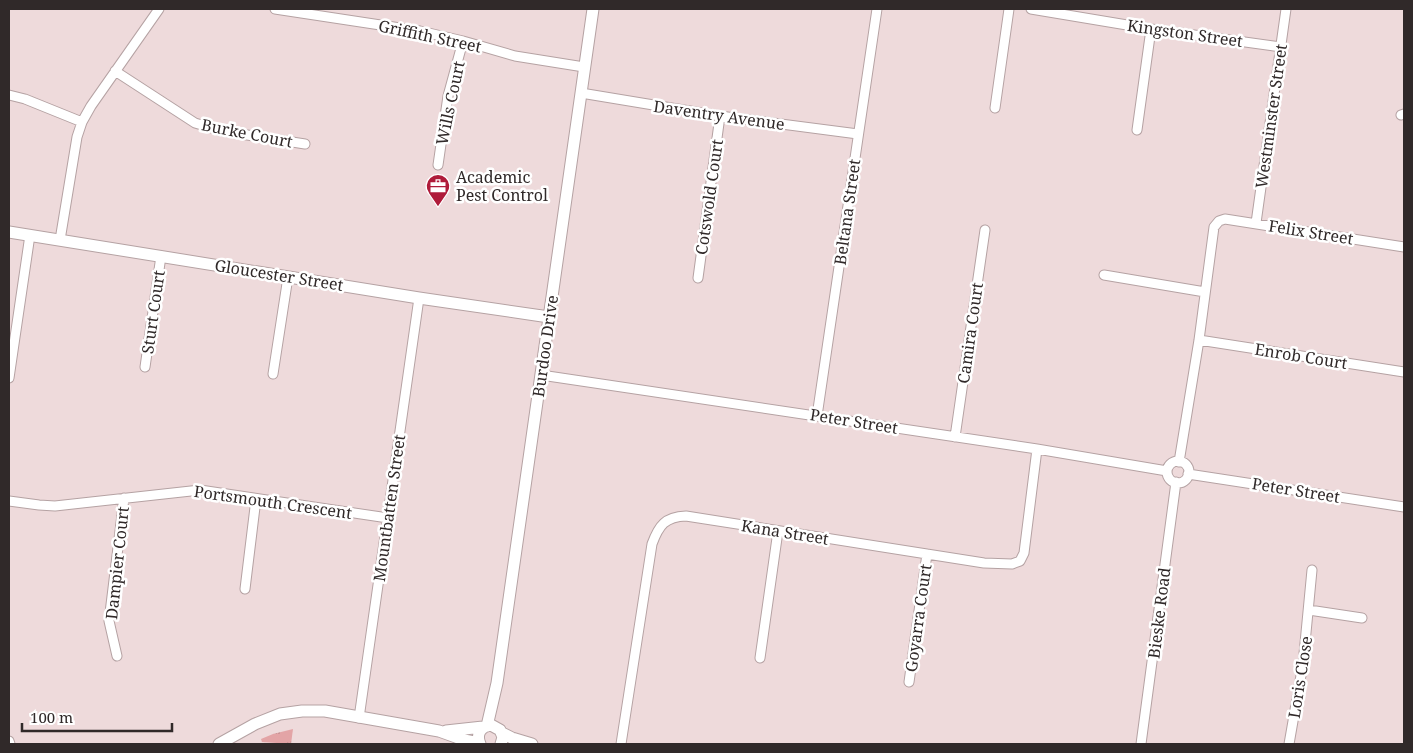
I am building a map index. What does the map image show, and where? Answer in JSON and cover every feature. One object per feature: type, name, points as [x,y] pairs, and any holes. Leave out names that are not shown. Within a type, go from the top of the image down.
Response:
[{"type":"street","points":[[60,240],[77,137],[82,122],[91,106],[159,9]]},
{"type":"street","name":"Griffith Street","points":[[276,9],[420,31],[464,41],[515,56],[584,67]]},
{"type":"street","name":"Burdoo Drive","points":[[479,744],[478,734],[494,732],[498,683],[548,317],[593,9]]},
{"type":"street","name":"Beltana Street","points":[[817,416],[877,9]]},
{"type":"street","points":[[995,108],[1010,9]]},
{"type":"street","name":"Kingston Street","points":[[1031,9],[1151,29],[1280,47]]},
{"type":"street","name":"Westminster Street","points":[[1256,223],[1286,9]]},
{"type":"street","points":[[1137,130],[1151,29]]},
{"type":"street","name":"Wills Court","points":[[438,165],[448,96],[464,41]]},
{"type":"street","name":"Burke Court","points":[[115,71],[195,123],[222,131],[305,144]]},
{"type":"street","name":"Daventry Avenue","points":[[581,93],[720,116],[858,134]]},
{"type":"street","points":[[9,95],[82,122]]},
{"type":"street","name":"Cotswold Court","points":[[698,278],[720,116]]},
{"type":"street","name":"Felix Street","points":[[1206,292],[1214,227],[1218,221],[1256,223],[1404,247]]},
{"type":"street","name":"Camira Court","points":[[955,437],[985,230]]},
{"type":"street","name":"Gloucester Street","points":[[9,232],[548,317]]},
{"type":"street","points":[[9,378],[30,235]]},
{"type":"street","name":"Sturt Court","points":[[145,367],[161,256]]},
{"type":"street","points":[[1104,275],[1206,292],[1179,462]]},
{"type":"street","points":[[273,374],[288,277]]},
{"type":"street","name":"Mountbatten Street","points":[[356,717],[388,518],[419,298]]},
{"type":"street","name":"Enrob Court","points":[[1199,340],[1404,372]]},
{"type":"street","name":"Peter Street","points":[[541,375],[1167,471]]},
{"type":"street","name":"Kana Street","points":[[621,744],[652,544],[656,532],[664,522],[675,516],[686,516],[984,564],[1012,564],[1020,561],[1024,553],[1037,450]]},
{"type":"street","points":[[1179,462],[1187,467],[1188,474],[1185,480],[1176,482],[1169,478],[1167,471],[1172,463],[1179,462]]},
{"type":"street","name":"Peter Street","points":[[1188,474],[1404,507]]},
{"type":"street","name":"Bieske Road","points":[[1141,744],[1176,482]]},
{"type":"street","name":"Portsmouth Crescent","points":[[9,501],[39,506],[55,506],[200,490],[388,518]]},
{"type":"street","name":"Dampier Court","points":[[117,656],[109,621],[124,498]]},
{"type":"street","points":[[245,588],[256,499]]},
{"type":"street","points":[[760,658],[778,531]]},
{"type":"street","name":"Goyarra Court","points":[[909,682],[927,554]]},
{"type":"street","name":"Loris Close","points":[[1289,744],[1303,664],[1312,570]]},
{"type":"street","points":[[1309,610],[1362,618]]},
{"type":"street","points":[[219,744],[255,724],[280,714],[302,710],[324,711],[439,732],[479,744]]},
{"type":"street","points":[[228,744],[282,721],[303,718],[356,717]]},
{"type":"street","points":[[439,732],[494,732],[532,744]]},
{"type":"green space","points":[[293,729],[291,744],[262,742],[261,739]]},
{"type":"place","name":"Academic Pest Control","points":[[438,207]]}]
